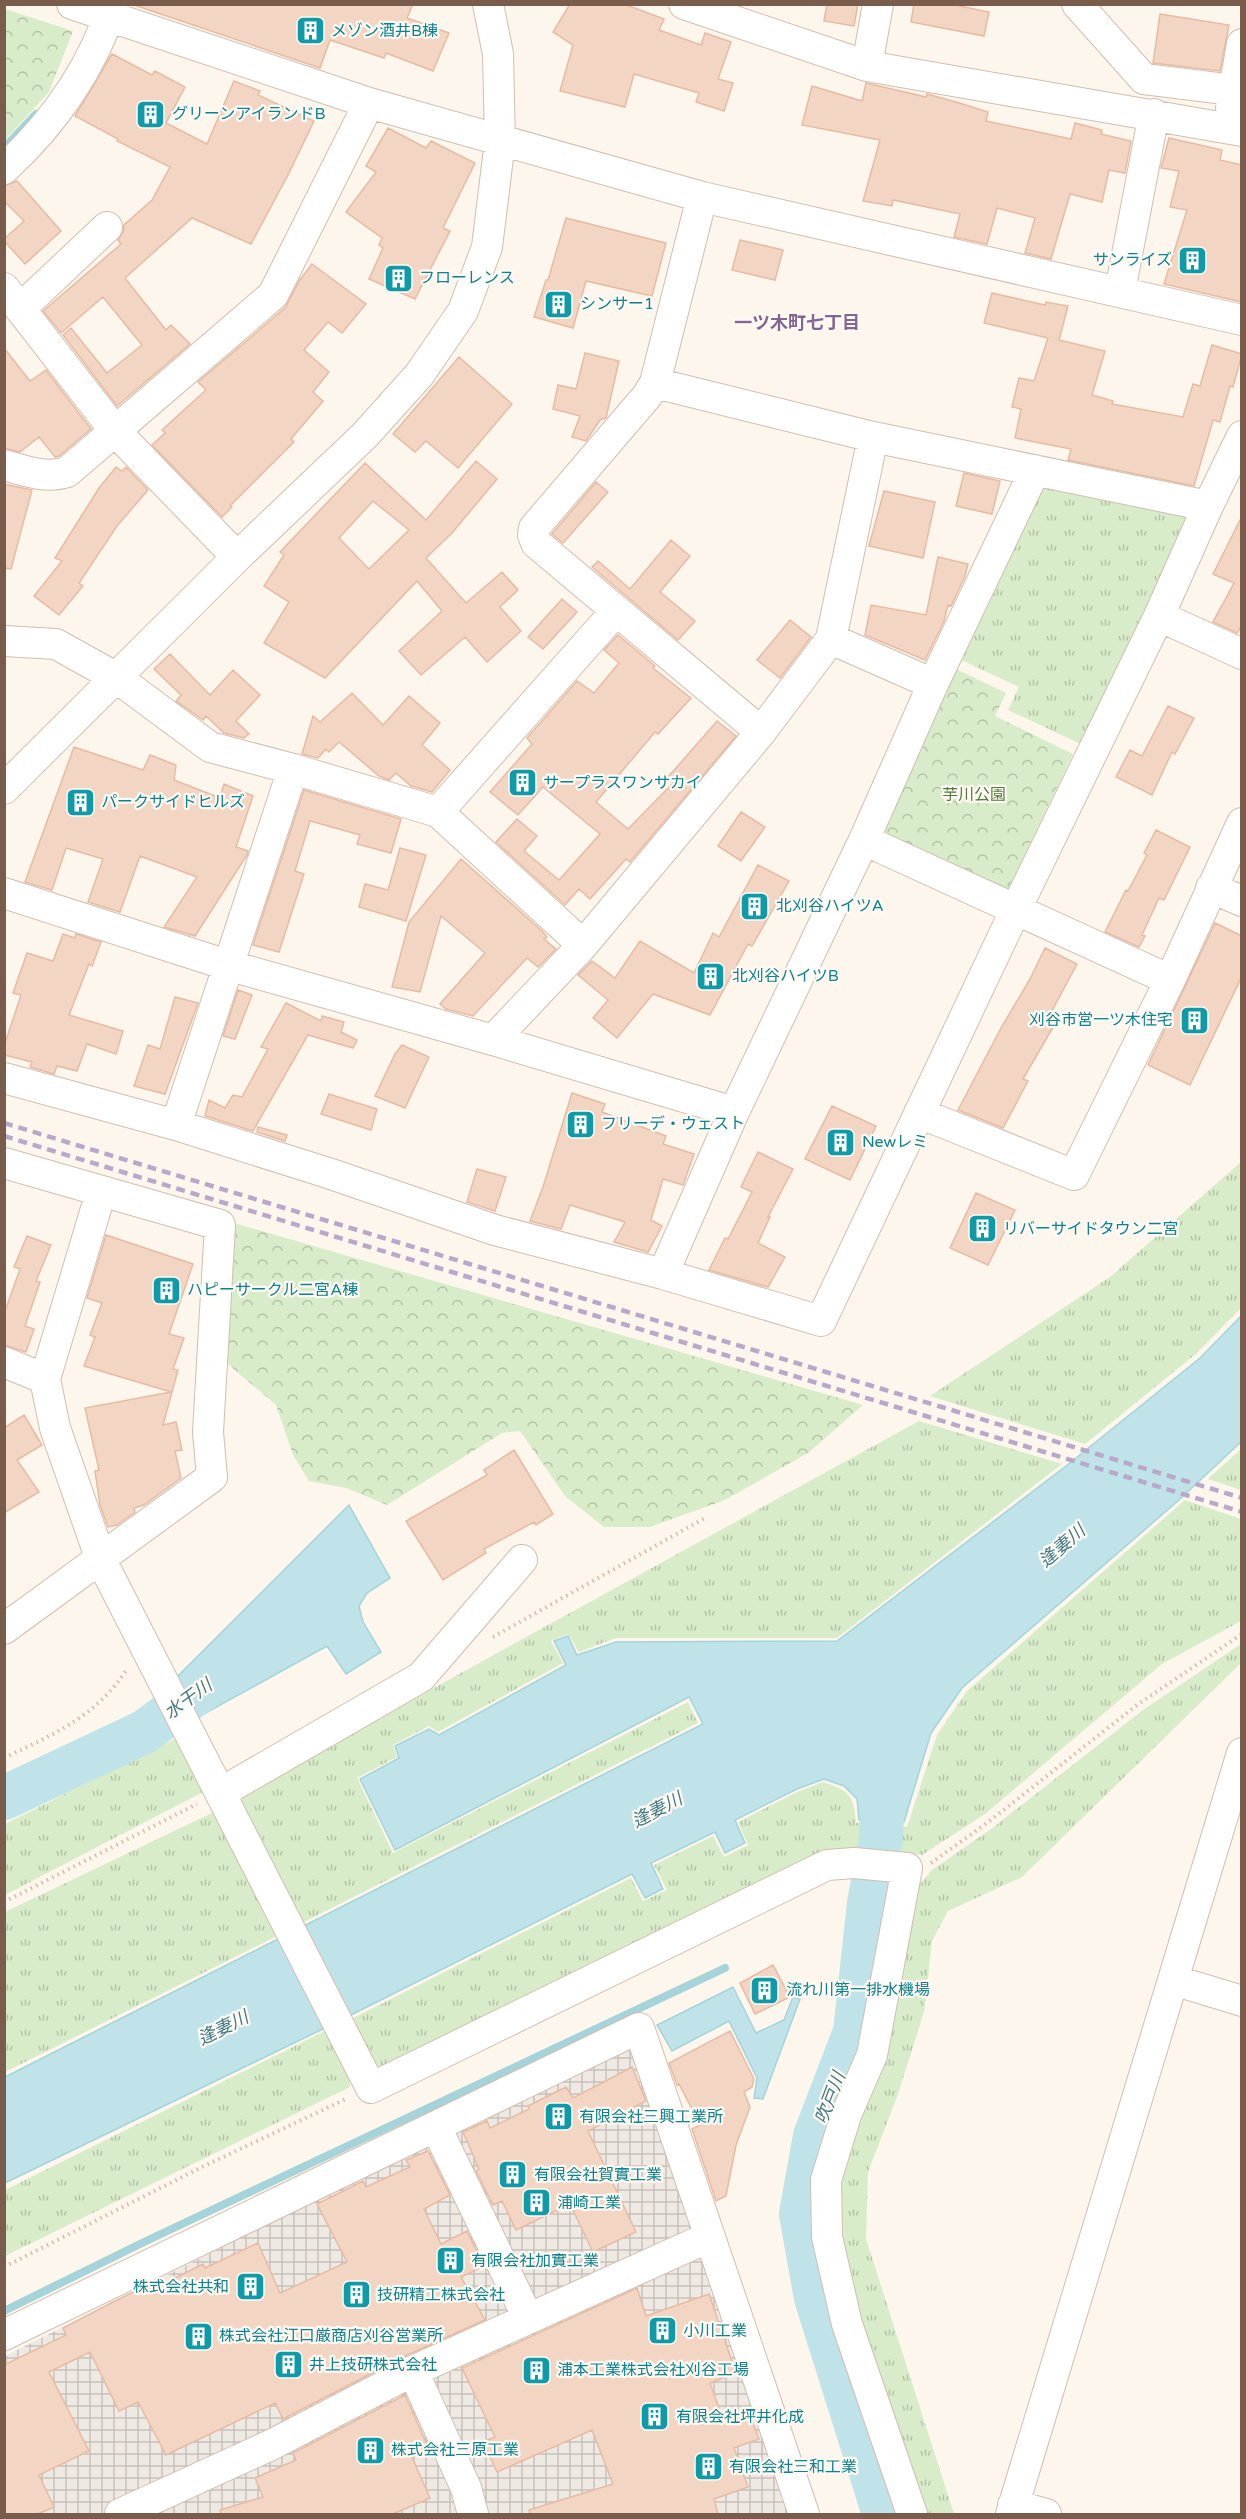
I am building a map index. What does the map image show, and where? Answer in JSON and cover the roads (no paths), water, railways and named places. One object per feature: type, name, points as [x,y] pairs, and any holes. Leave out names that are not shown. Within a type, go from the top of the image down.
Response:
[{"type":"street","points":[[72,4],[111,11],[369,103],[702,197],[1242,320]]},
{"type":"street","points":[[4,789],[237,557],[365,435],[419,375],[463,311],[487,247],[500,141],[498,54],[488,4]]},
{"type":"street","points":[[684,4],[867,66],[1154,114],[1235,130],[1242,44]]},
{"type":"street","points":[[867,66],[878,4]]},
{"type":"street","points":[[1077,4],[1144,79],[1237,84]]},
{"type":"street","points":[[4,169],[66,103],[91,59],[111,11]]},
{"type":"street","points":[[4,465],[46,476],[58,476],[67,472],[273,295],[369,103]]},
{"type":"street","points":[[1120,291],[1154,114]]},
{"type":"street","points":[[702,197],[655,383],[647,396],[534,528],[533,535],[536,543],[761,732]]},
{"type":"street","points":[[107,228],[12,298],[115,431],[237,557]]},
{"type":"street","points":[[655,383],[873,437],[1208,506]]},
{"type":"street","points":[[4,1078],[176,1125],[328,1173],[495,1230],[663,1274],[821,1321],[1014,911],[1160,616],[1208,506],[1242,436]]},
{"type":"street","points":[[493,1040],[583,945],[761,732],[831,639],[873,437]]},
{"type":"street","points":[[663,1274],[734,1112],[864,840],[933,684],[1035,470]]},
{"type":"street","points":[[438,812],[616,611]]},
{"type":"street","points":[[1160,616],[1242,654]]},
{"type":"street","points":[[831,639],[933,684]]},
{"type":"street","points":[[4,641],[56,644],[117,678],[210,747],[438,812],[583,945]]},
{"type":"street","points":[[176,1125],[293,769]]},
{"type":"street","points":[[919,1113],[1074,1175],[1170,980],[1242,823]]},
{"type":"street","points":[[864,840],[1014,911],[1170,980]]},
{"type":"street","points":[[1211,888],[1242,901]]},
{"type":"street","points":[[4,893],[227,965],[493,1040],[734,1112]]},
{"type":"street","points":[[4,1163],[220,1225],[208,1432],[212,1477],[4,1629]]},
{"type":"street","points":[[101,1192],[45,1379],[55,1428],[101,1560],[371,2088],[827,1865],[854,1863],[907,1868],[872,2055],[846,2115],[826,2180],[827,2237],[847,2324],[912,2514]]},
{"type":"street","points":[[4,1362],[45,1379]]},
{"type":"street","points":[[219,1793],[422,1677],[522,1560]]},
{"type":"street","points":[[1046,2514],[1012,2510],[1242,1753]]},
{"type":"street","points":[[1173,1980],[1242,2001]]},
{"type":"street","points":[[4,2335],[639,2028],[804,2514]]},
{"type":"street","points":[[436,2127],[528,2318]]},
{"type":"street","points":[[120,2514],[273,2444],[413,2371],[709,2236]]},
{"type":"street","points":[[413,2371],[466,2488],[473,2514]]},
{"type":"water","name":"逢妻川","points":[[1241,1316],[1241,1442],[1179,1500],[962,1688],[931,1733],[904,1822],[893,1821],[891,1850],[866,1848],[869,1820],[859,1820],[857,1799],[844,1786],[824,1779],[797,1789],[735,1820],[745,1843],[725,1853],[715,1832],[651,1863],[663,1889],[645,1898],[632,1874],[327,2027],[5,2183],[5,2077],[703,1724],[689,1697],[395,1850],[360,1779],[399,1758],[395,1746],[429,1729],[439,1735],[566,1665],[554,1641],[568,1636],[577,1655],[616,1642],[837,1641],[1066,1466],[1200,1358]]},
{"type":"water","points":[[349,1505],[390,1578],[367,1593],[359,1606],[363,1622],[381,1652],[346,1674],[327,1646],[195,1719],[175,1679]]},
{"type":"water","points":[[733,1987],[756,2033],[784,2020],[793,1997],[800,1999],[763,2099],[754,2098],[757,2078],[729,2021],[672,2051],[657,2025]]},
{"type":"waterway","points":[[4,148],[36,114]]},
{"type":"waterway","name":"水干川","points":[[4,1798],[144,1732],[211,1683]]},
{"type":"waterway","name":"吹戸川","points":[[883,1789],[881,1839],[869,1903],[855,2032],[815,2136],[801,2214],[816,2298],[884,2514]]},
{"type":"waterway","points":[[4,2311],[144,2242],[725,1968]]},
{"type":"railway","points":[[4,1123],[1242,1498]]},
{"type":"railway","points":[[4,1136],[1242,1512]]},
{"type":"place","name":"メゾン酒井B棟","points":[[310,31]]},
{"type":"place","name":"グリーンアイランドB","points":[[151,114]]},
{"type":"place","name":"サンライズ","points":[[1193,260]]},
{"type":"place","name":"フローレンス","points":[[398,278]]},
{"type":"place","name":"シンサー1","points":[[559,304]]},
{"type":"place","name":"サープラスワンサカイ","points":[[522,783]]},
{"type":"place","name":"パークサイドヒルズ","points":[[80,802]]},
{"type":"place","name":"北刈谷ハイツA","points":[[755,906]]},
{"type":"place","name":"北刈谷ハイツB","points":[[711,976]]},
{"type":"place","name":"刈谷市営一ツ木住宅","points":[[1194,1020]]},
{"type":"place","name":"フリーデ・ウェスト","points":[[580,1124]]},
{"type":"place","name":"Newレミ","points":[[841,1142]]},
{"type":"place","name":"リバーサイドタウン二宮","points":[[982,1229]]},
{"type":"place","name":"ハピーサークル二宮A棟","points":[[166,1290]]},
{"type":"place","name":"流れ川第一排水機場","points":[[765,1990]]},
{"type":"place","name":"有限会社三興工業所","points":[[558,2117]]},
{"type":"place","name":"有限会社賀實工業","points":[[513,2175]]},
{"type":"place","name":"浦崎工業","points":[[536,2203]]},
{"type":"place","name":"有限会社加實工業","points":[[450,2261]]},
{"type":"place","name":"株式会社共和","points":[[250,2287]]},
{"type":"place","name":"技研精工株式会社","points":[[356,2295]]},
{"type":"place","name":"小川工業","points":[[662,2331]]},
{"type":"place","name":"株式会社江口厳商店刈谷営業所","points":[[198,2336]]},
{"type":"place","name":"井上技研株式会社","points":[[288,2365]]},
{"type":"place","name":"浦本工業株式会社刈谷工場","points":[[536,2370]]},
{"type":"place","name":"有限会社坪井化成","points":[[655,2417]]},
{"type":"place","name":"株式会社三原工業","points":[[370,2450]]},
{"type":"place","name":"有限会社三和工業","points":[[708,2467]]},
{"type":"district","name":"一ツ木町七丁目","points":[[797,323]]},
{"type":"park label","name":"芋川公園","points":[[974,795]]}]
